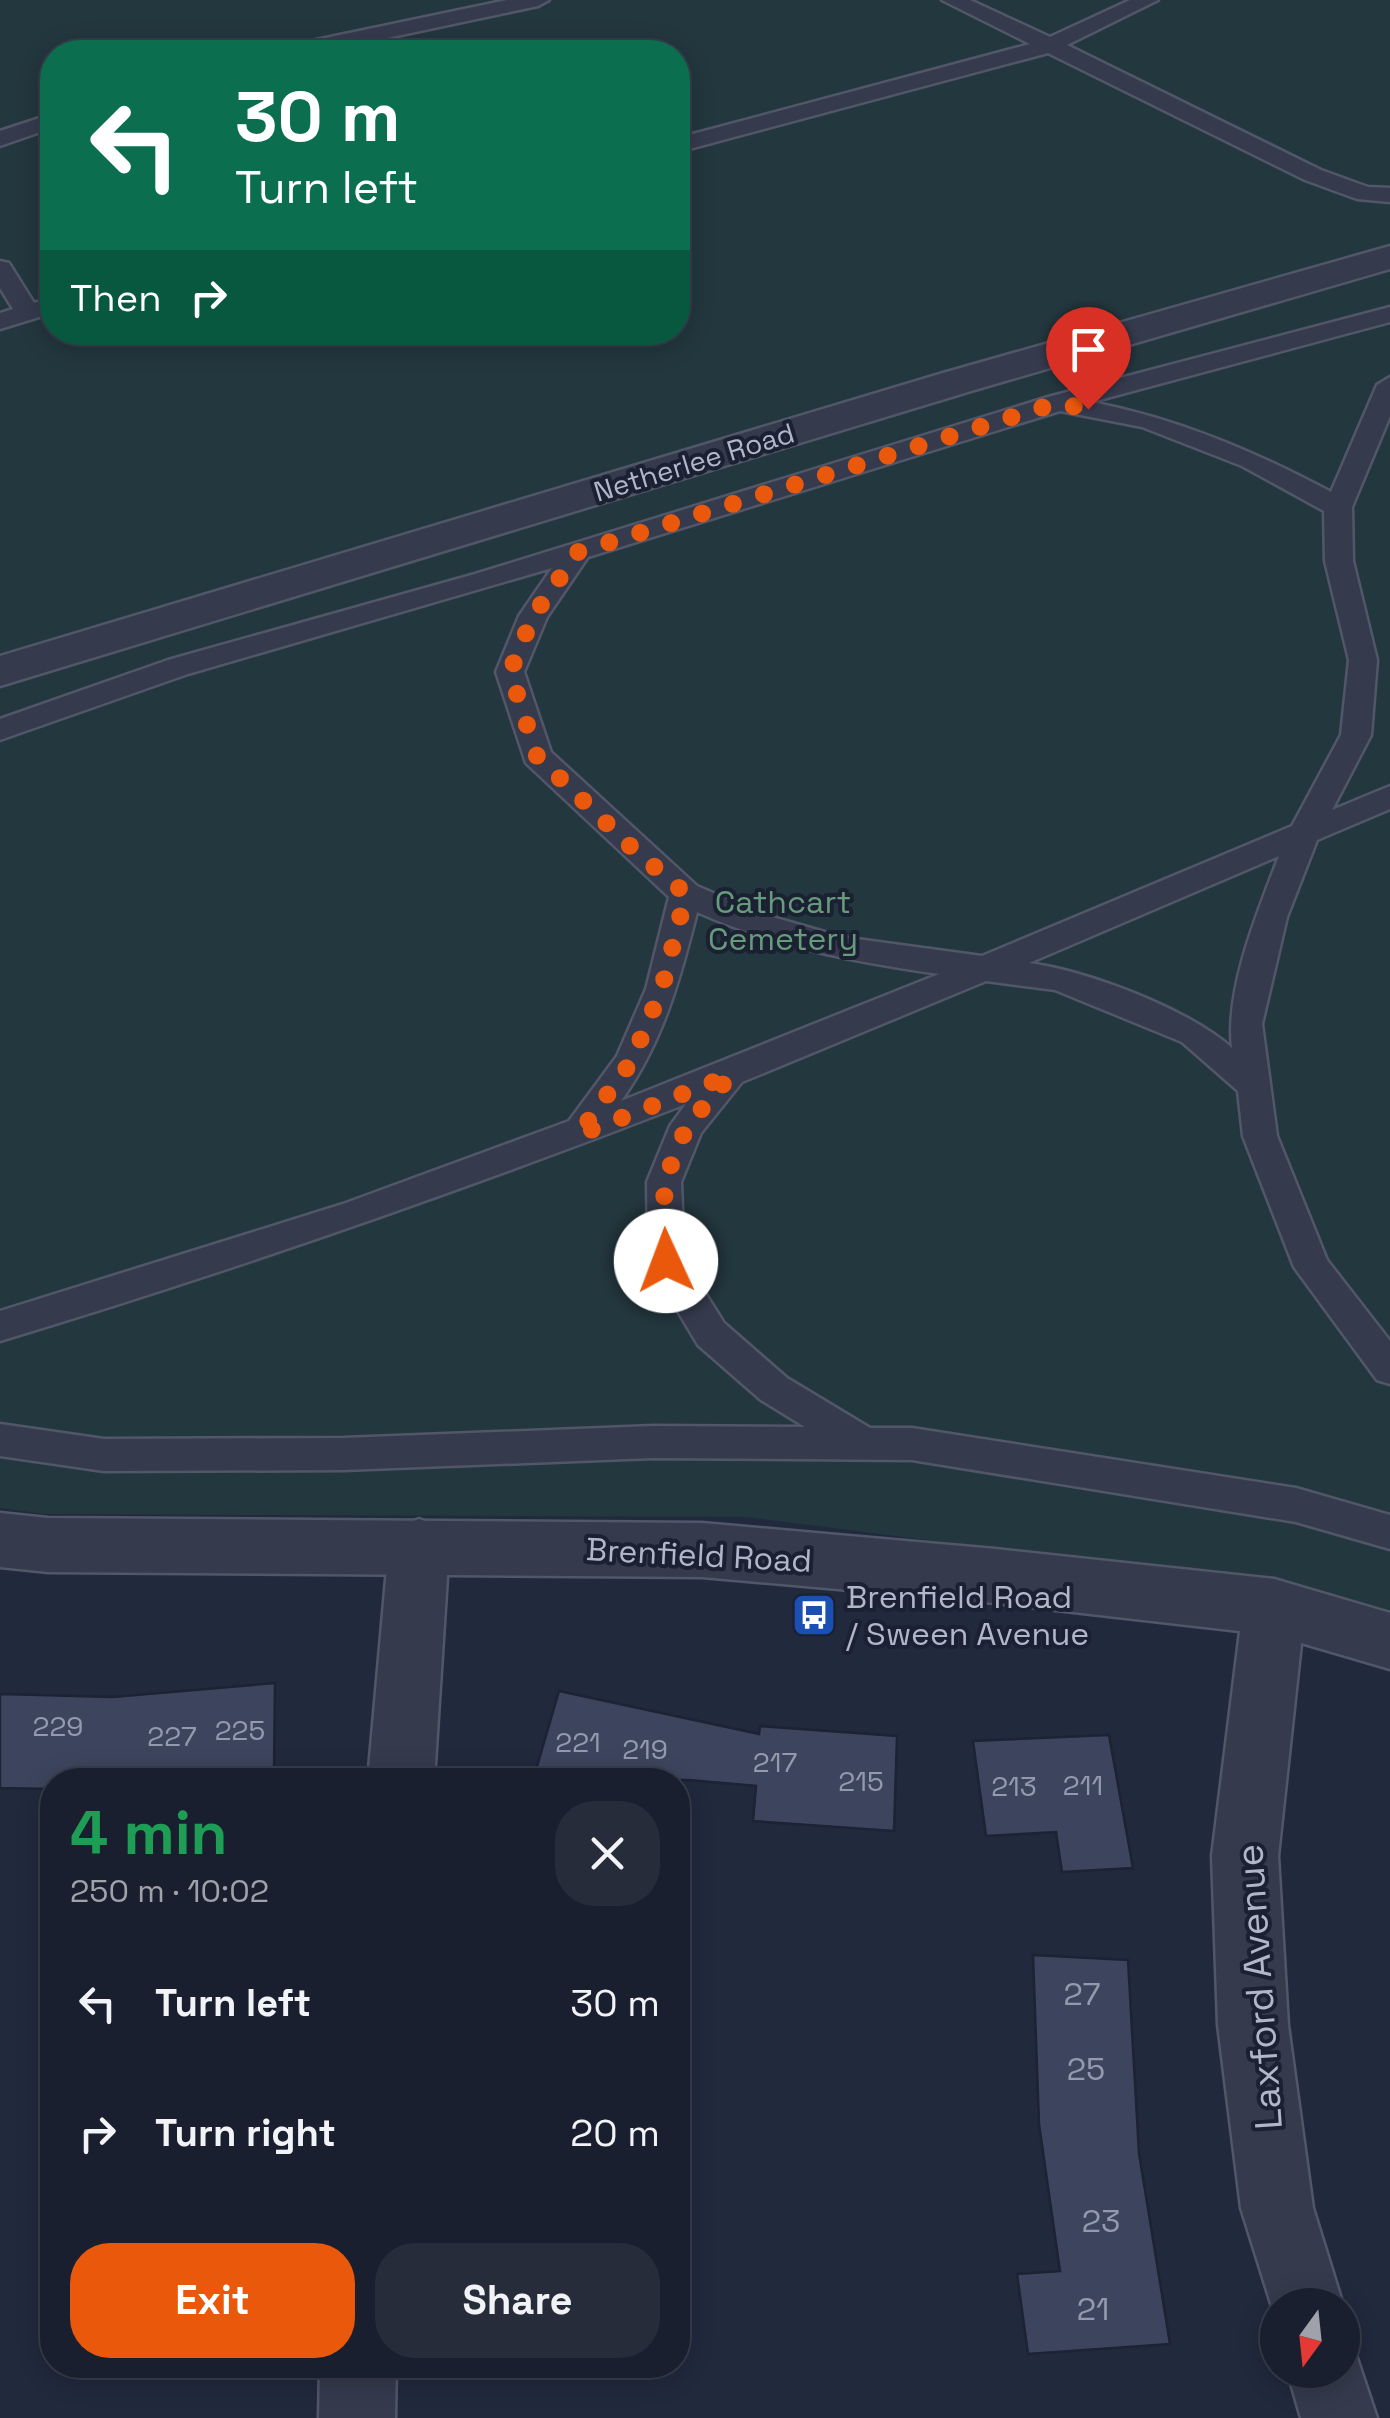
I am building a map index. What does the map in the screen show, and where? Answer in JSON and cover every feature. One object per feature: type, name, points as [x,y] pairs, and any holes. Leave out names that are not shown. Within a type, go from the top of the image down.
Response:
[{"type":"street","name":"Netherlee Road","points":[[0,670],[957,382],[1390,257]]},
{"type":"street","name":"Brenfield Road","points":[[0,1540],[48,1545],[702,1550],[995,1576],[1274,1607],[1390,1642]]},
{"type":"street","points":[[402,1768],[419,1546]]},
{"type":"street","name":"Laxford Avenue","points":[[1274,1607],[1246,1875],[1253,2025],[1277,2208],[1301,2288]]},
{"type":"street","points":[[357,2418],[358,2378]]},
{"type":"street","points":[[1330,2388],[1339,2418]]},
{"type":"lane","points":[[349,40],[538,0]]},
{"type":"lane","points":[[953,0],[1313,175],[1365,194],[1390,195]]},
{"type":"lane","points":[[690,142],[1048,46],[1147,0]]},
{"type":"lane","points":[[0,139],[40,124]]},
{"type":"lane","points":[[0,268],[27,312]]},
{"type":"lane","points":[[0,321],[40,308]]},
{"type":"lane","points":[[0,730],[178,667],[578,552],[1057,403],[1390,314]]},
{"type":"lane","points":[[1390,385],[1338,506],[1339,561],[1363,660],[1356,735],[1304,833],[1271,917],[1246,1024],[1260,1136],[1312,1267],[1390,1369]]},
{"type":"lane","points":[[1057,403],[1166,428],[1251,460],[1338,506]]},
{"type":"lane","points":[[578,552],[533,616],[510,672],[537,756],[686,894],[752,923],[842,949],[1060,979],[1194,1033],[1254,1086]]},
{"type":"lane","points":[[0,1326],[301,1231],[578,1135],[731,1075],[1390,797]]},
{"type":"lane","points":[[578,1135],[631,1062],[662,988],[686,894]]},
{"type":"lane","points":[[731,1075],[687,1126],[664,1182],[666,1261],[711,1334],[774,1388],[864,1444]]},
{"type":"lane","points":[[0,1440],[104,1455],[344,1454],[653,1442],[912,1444],[1122,1474],[1296,1505],[1390,1532]]},
{"type":"green space","name":"Cathcart Cemetery","points":[[0,0],[1390,0],[1390,1614],[1288,1586],[746,1517],[44,1514],[0,1508]]},
{"type":"building","points":[[275,1683],[274,1768],[40,1768],[40,1789],[0,1788],[0,1694],[113,1697]]},
{"type":"building","points":[[559,1691],[759,1734],[760,1726],[897,1736],[894,1831],[753,1821],[756,1786],[690,1780],[690,1768],[537,1768]]},
{"type":"building","points":[[1109,1735],[1133,1868],[1062,1872],[1056,1832],[986,1836],[973,1741]]},
{"type":"building","points":[[1033,1955],[1128,1960],[1139,2153],[1170,2344],[1028,2354],[1017,2274],[1060,2271],[1039,2124]]},
{"type":"place","name":"Brenfield Road / Sween Avenue","points":[[814,1615]]},
{"type":"route","points":[[666,1261],[664,1182],[687,1126],[731,1075],[578,1135],[631,1062],[662,988],[686,894],[537,756],[510,672],[533,616],[578,552],[1057,403],[1088,409]]}]
